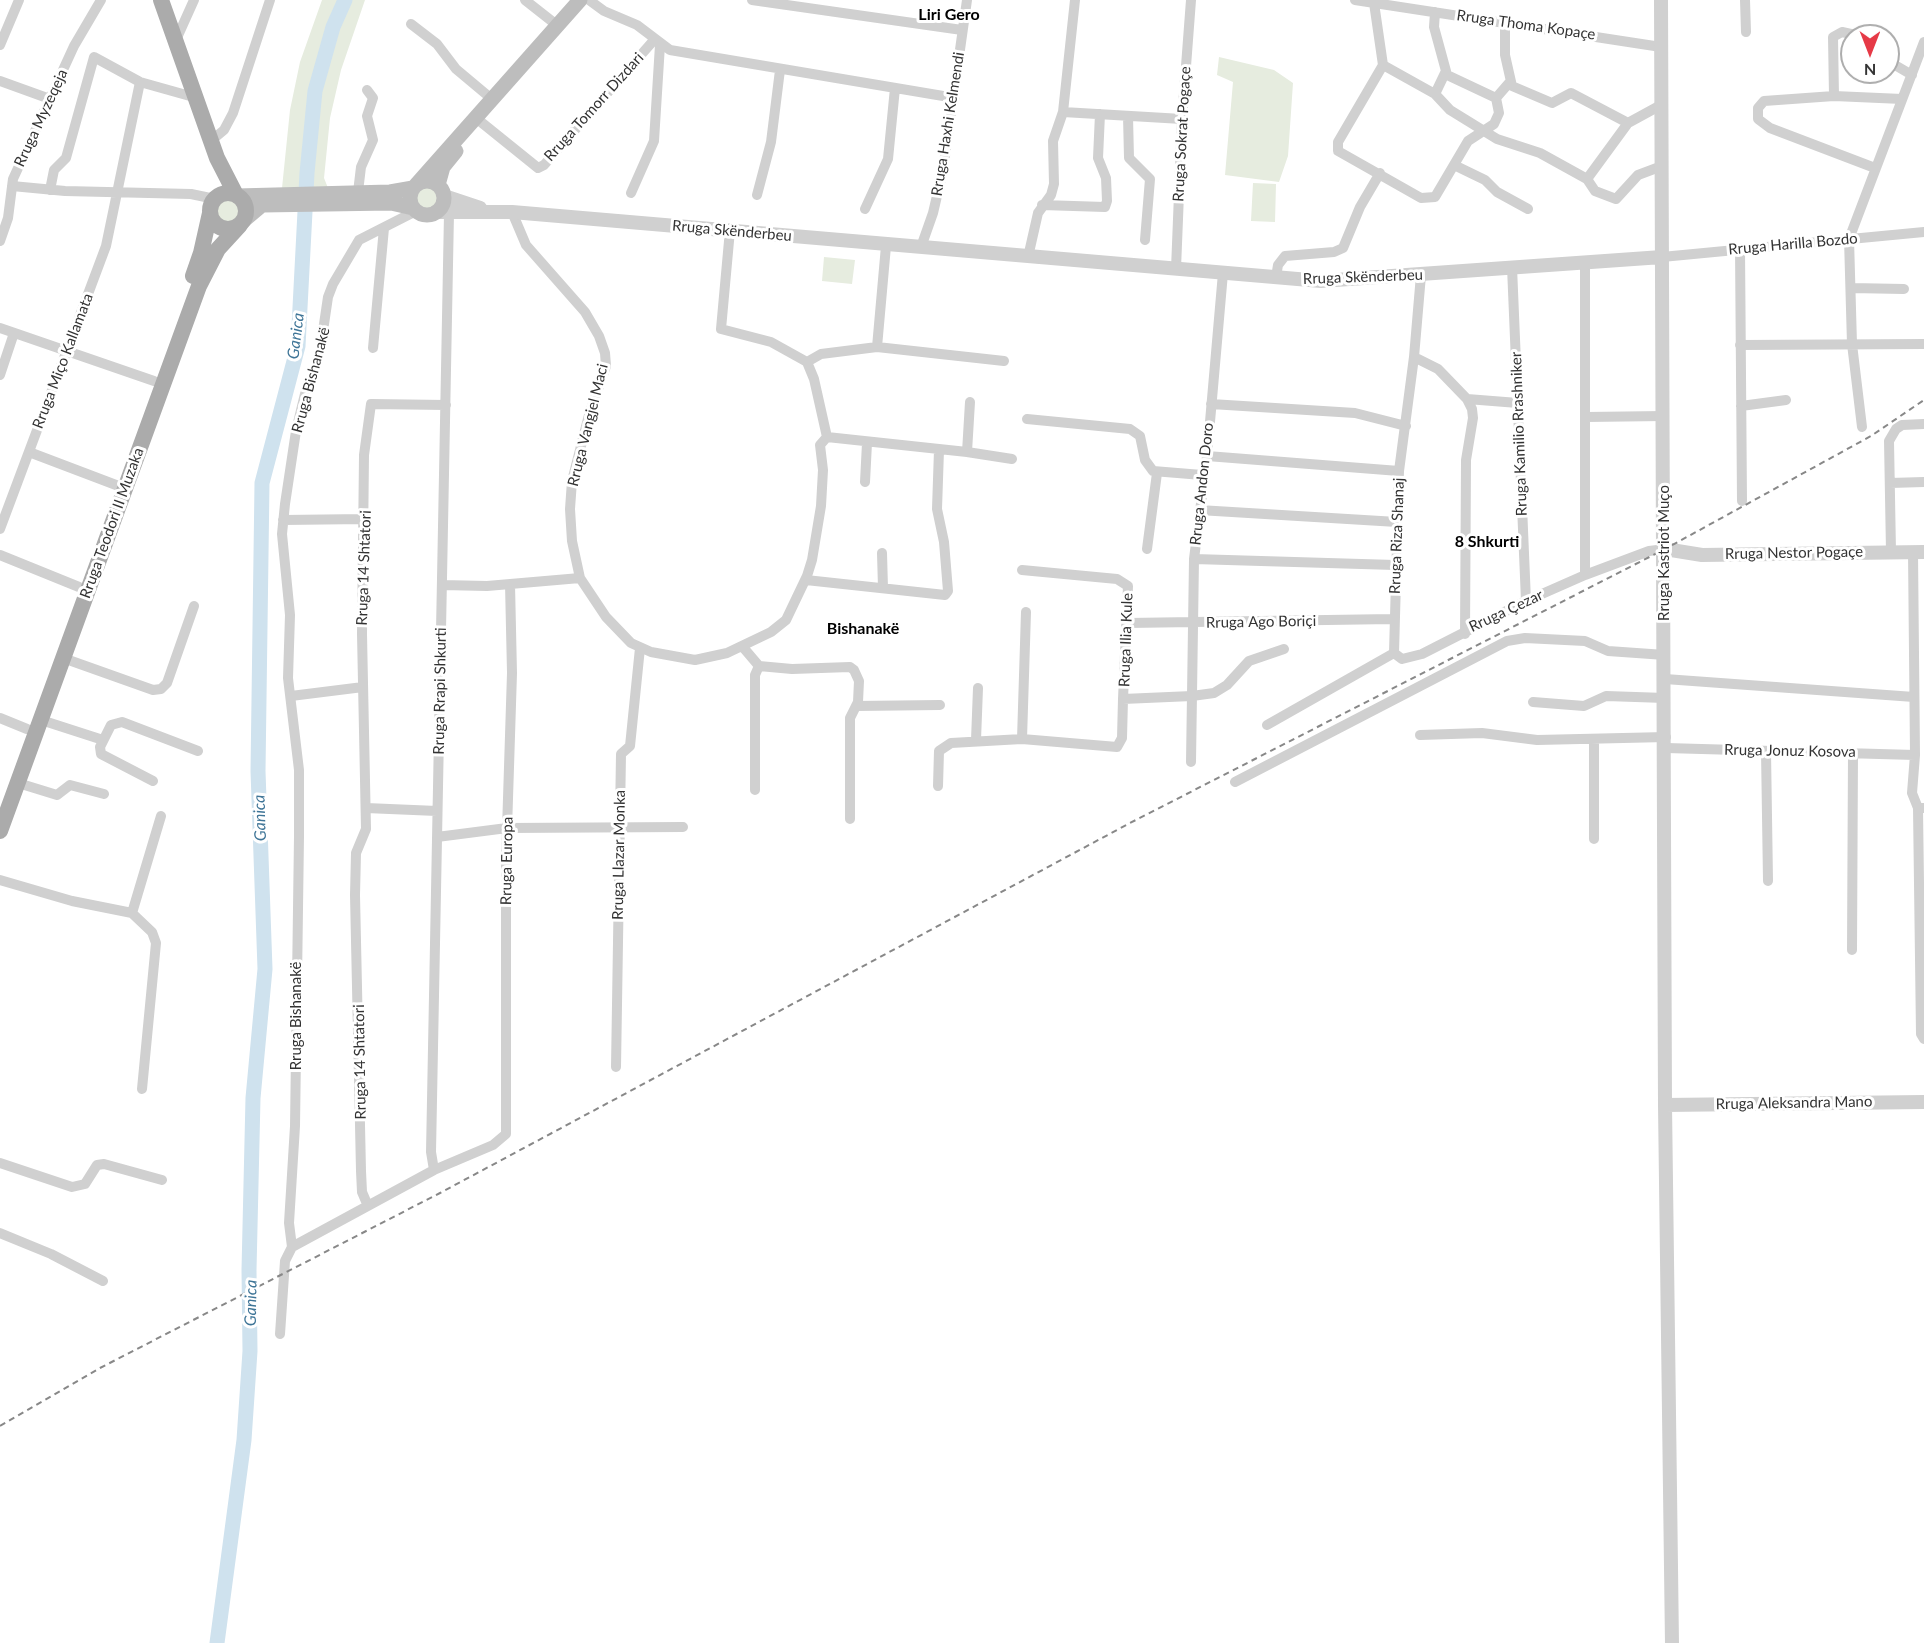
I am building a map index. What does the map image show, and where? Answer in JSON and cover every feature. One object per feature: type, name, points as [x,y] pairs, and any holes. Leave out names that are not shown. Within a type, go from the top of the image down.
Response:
[{"type":"main road","points":[[161,0],[218,158],[246,208],[242,223]]},
{"type":"main road","points":[[414,209],[410,200],[414,186],[432,163],[493,100],[580,0]]},
{"type":"main road","points":[[288,198],[262,205],[242,223],[230,229],[219,228],[213,222],[214,203],[226,193],[391,203],[426,215],[443,212],[441,190],[443,167],[467,136],[476,118]]},
{"type":"main road","name":"Rruga Teodori II Muzaka","points":[[0,831],[18,783],[34,724],[79,587],[201,253],[214,203],[218,158]]},
{"type":"main road","points":[[320,198],[358,192],[401,191],[427,180],[441,190]]},
{"type":"main road","name":"Rruga Teodori II Muzaka","points":[[0,803],[63,658],[199,286],[218,249],[242,223]]},
{"type":"street","points":[[0,45],[19,0]]},
{"type":"street","name":"Rruga Myzeqeja","points":[[0,242],[5,208],[12,186],[74,46],[101,0]]},
{"type":"street","points":[[176,40],[194,0]]},
{"type":"street","points":[[212,140],[224,130],[233,113],[270,0]]},
{"type":"street","points":[[525,0],[558,26]]},
{"type":"street","name":"Rruga Tomorr Dizdari","points":[[589,0],[604,11],[637,25],[657,43],[670,50],[955,98]]},
{"type":"street","points":[[752,0],[962,30]]},
{"type":"street","name":"Rruga Haxhi Kelmendi","points":[[921,247],[939,190],[955,98],[967,0]]},
{"type":"street","points":[[1028,257],[1042,205],[1051,195],[1054,184],[1053,141],[1063,112],[1075,0]]},
{"type":"street","name":"Rruga Sokrat Pogaçe","points":[[1176,269],[1182,119],[1191,0]]},
{"type":"street","name":"Rruga Thoma Kopaçe","points":[[1355,0],[1661,47]]},
{"type":"street","name":"Rruga Kastriot Muço","points":[[1661,0],[1666,742],[1665,1105],[1672,1643]]},
{"type":"street","points":[[1745,0],[1746,32]]},
{"type":"street","points":[[1374,3],[1383,65],[1337,147],[1341,155],[1380,173],[1420,198],[1429,200],[1439,191],[1468,141],[1494,124],[1499,113],[1496,99]]},
{"type":"street","points":[[1435,12],[1434,27],[1443,53],[1445,74],[1435,94]]},
{"type":"street","points":[[1496,99],[1509,83],[1505,22]]},
{"type":"street","points":[[411,24],[437,44],[456,69],[493,100]]},
{"type":"street","points":[[1834,96],[1833,37],[1840,33]]},
{"type":"street","points":[[1862,427],[1852,344],[1849,239],[1924,42]]},
{"type":"street","name":"Rruga Tomorr Dizdari","points":[[476,118],[538,168],[544,165],[657,43]]},
{"type":"street","name":"Rruga Tomorr Dizdari","points":[[631,193],[654,141],[657,43]]},
{"type":"street","points":[[50,190],[54,170],[66,158],[94,57],[140,82],[197,98]]},
{"type":"street","points":[[1383,65],[1435,94],[1450,110],[1497,139],[1540,153],[1587,179],[1595,191],[1616,199],[1638,175],[1662,166]]},
{"type":"street","points":[[1900,68],[1911,75]]},
{"type":"street","points":[[756,195],[771,142],[780,70]]},
{"type":"street","points":[[1445,74],[1496,99]]},
{"type":"street","points":[[0,81],[50,99]]},
{"type":"street","name":"Rruga Miço Kallamata","points":[[0,529],[106,246],[140,82]]},
{"type":"street","points":[[1509,83],[1545,102],[1556,102],[1567,93],[1571,93],[1628,123]]},
{"type":"street","points":[[865,209],[888,159],[895,88]]},
{"type":"street","points":[[358,192],[361,167],[373,140],[367,116],[373,98],[367,90]]},
{"type":"street","points":[[1875,168],[1770,128],[1758,119],[1758,108],[1764,101],[1834,96],[1902,99]]},
{"type":"street","points":[[1587,179],[1628,123],[1661,105]]},
{"type":"street","points":[[1063,112],[1182,119]]},
{"type":"street","points":[[1042,205],[1105,207],[1106,178],[1098,158],[1100,114]]},
{"type":"street","points":[[1128,116],[1129,158],[1150,179],[1145,240]]},
{"type":"street","points":[[1454,165],[1485,180],[1497,192],[1528,209]]},
{"type":"street","points":[[1276,277],[1278,265],[1285,256],[1334,252],[1343,248],[1360,207],[1380,173]]},
{"type":"street","points":[[12,186],[50,190],[191,194],[214,203]]},
{"type":"street","points":[[441,190],[491,211]]},
{"type":"street","name":"Rruga Bishanakë","points":[[280,1334],[285,1261],[292,1247],[289,1215],[295,1117],[299,836],[299,770],[288,669],[290,615],[284,573],[283,520],[295,440],[305,394],[321,351],[330,291],[354,245],[362,237],[384,228],[414,209]]},
{"type":"street","name":"Rruga Skënderbeu","points":[[443,212],[512,212],[730,230],[886,246],[921,247],[1222,273],[1341,280],[1662,257]]},
{"type":"street","name":"Rruga Rrapi Shkurti","points":[[434,1170],[431,1152],[446,405],[443,212]]},
{"type":"street","name":"Rruga Vangjel Maci","points":[[512,212],[526,245],[585,312],[599,336],[605,353],[606,366],[589,415],[572,481],[570,509],[572,541],[580,578],[606,617],[639,648]]},
{"type":"street","points":[[373,348],[384,228]]},
{"type":"street","points":[[730,230],[721,328],[771,342],[807,362],[814,379],[827,437]]},
{"type":"street","name":"Rruga Harilla Bozdo","points":[[1662,257],[1924,232]]},
{"type":"street","points":[[877,347],[886,246]]},
{"type":"street","points":[[1740,248],[1742,501]]},
{"type":"street","points":[[1585,262],[1585,574]]},
{"type":"street","name":"Rruga Kamilio Rrashniker","points":[[1512,267],[1526,601]]},
{"type":"street","name":"Rruga Andon Doro","points":[[1191,762],[1194,559],[1202,475],[1207,456],[1222,273]]},
{"type":"street","name":"Rruga Riza Shanaj","points":[[1394,653],[1395,565],[1400,471],[1421,275]]},
{"type":"street","points":[[1851,288],[1904,289]]},
{"type":"street","points":[[0,328],[154,381]]},
{"type":"street","points":[[0,375],[14,333]]},
{"type":"street","points":[[1740,345],[1924,344]]},
{"type":"street","points":[[807,362],[820,354],[877,347],[1004,361]]},
{"type":"street","points":[[1414,357],[1438,369],[1467,399],[1518,403]]},
{"type":"street","name":"Rruga Çezar","points":[[1467,399],[1473,418],[1466,460],[1465,634],[1526,601],[1585,574],[1649,551],[1665,549]]},
{"type":"street","points":[[1741,406],[1786,400]]},
{"type":"street","points":[[967,452],[970,402]]},
{"type":"street","name":"Rruga 14 Shtatori","points":[[368,1206],[362,1192],[361,1171],[355,895],[358,845],[365,835],[366,808],[363,687],[364,455],[371,404],[446,405]]},
{"type":"street","points":[[1210,404],[1355,413],[1406,426]]},
{"type":"street","points":[[1586,417],[1664,416]]},
{"type":"street","points":[[1028,419],[1131,429],[1140,436],[1148,467],[1157,473],[1202,475]]},
{"type":"street","points":[[1891,552],[1889,441],[1891,434],[1902,425],[1924,424]]},
{"type":"street","points":[[827,437],[1012,459]]},
{"type":"street","points":[[639,648],[695,660],[717,657],[783,624],[806,580],[820,513],[823,470],[820,445],[827,437]]},
{"type":"street","points":[[865,482],[867,443]]},
{"type":"street","points":[[806,580],[943,595],[947,593],[944,542],[936,509],[939,450]]},
{"type":"street","points":[[29,452],[116,485]]},
{"type":"street","points":[[1207,456],[1400,471]]},
{"type":"street","points":[[1147,549],[1157,473]]},
{"type":"street","points":[[1890,483],[1924,482]]},
{"type":"street","points":[[1199,510],[1397,522]]},
{"type":"street","points":[[283,520],[365,519]]},
{"type":"street","name":"Rruga Nestor Pogaçe","points":[[1665,549],[1702,555],[1918,552]]},
{"type":"street","points":[[1918,552],[1919,609],[1914,697],[1919,710],[1912,793],[1921,808],[1921,1034],[1924,1039]]},
{"type":"street","points":[[882,554],[883,588]]},
{"type":"street","points":[[0,555],[79,587]]},
{"type":"street","points":[[1194,559],[1395,565]]},
{"type":"street","name":"Rruga Ilia Kule","points":[[1022,570],[1124,581],[1130,595],[1123,699],[1192,696]]},
{"type":"street","points":[[442,585],[510,584],[580,578]]},
{"type":"street","name":"Rruga Europa","points":[[434,1170],[504,1137],[508,1118],[505,973],[512,673],[510,584]]},
{"type":"street","points":[[63,658],[153,690],[161,689],[167,683],[194,606]]},
{"type":"street","points":[[1022,739],[1026,612]]},
{"type":"street","name":"Rruga Ago Boriçi","points":[[1128,622],[1193,624],[1394,619]]},
{"type":"street","points":[[1267,725],[1394,653],[1402,658],[1412,658],[1465,634]]},
{"type":"street","points":[[1235,782],[1516,639],[1586,641],[1608,651],[1665,655]]},
{"type":"street","points":[[742,646],[759,666],[792,669],[850,667],[854,670],[859,681],[856,706],[850,718],[850,819]]},
{"type":"street","name":"Rruga Llazar Monka","points":[[616,1067],[621,754],[630,746],[639,648]]},
{"type":"street","points":[[1192,696],[1220,690],[1249,661],[1284,649]]},
{"type":"street","points":[[754,790],[755,675],[759,666]]},
{"type":"street","points":[[1665,679],[1914,697]]},
{"type":"street","points":[[291,696],[363,687]]},
{"type":"street","points":[[976,740],[978,688]]},
{"type":"street","points":[[1533,702],[1584,706],[1606,696],[1665,698]]},
{"type":"street","points":[[938,786],[939,752],[951,743],[1022,739],[1117,747],[1122,738],[1123,699]]},
{"type":"street","points":[[856,706],[940,705]]},
{"type":"street","points":[[0,718],[103,740]]},
{"type":"street","points":[[153,781],[101,754],[103,740],[111,725],[122,722],[198,751]]},
{"type":"street","name":"Rruga Jonuz Kosova","points":[[1420,735],[1482,733],[1537,740],[1594,739],[1666,742],[1766,751],[1915,755]]},
{"type":"street","points":[[1594,739],[1594,839]]},
{"type":"street","points":[[1766,751],[1768,881]]},
{"type":"street","points":[[1852,950],[1853,753]]},
{"type":"street","points":[[18,783],[57,795],[70,784],[105,794]]},
{"type":"street","points":[[366,808],[437,811]]},
{"type":"street","points":[[132,913],[161,816]]},
{"type":"street","points":[[437,837],[507,828],[683,827]]},
{"type":"street","points":[[0,880],[72,901],[132,913],[152,932],[156,942],[142,1089]]},
{"type":"street","name":"Rruga Aleksandra Mano","points":[[1665,1105],[1924,1102]]},
{"type":"street","points":[[0,1162],[72,1187],[85,1185],[97,1165],[104,1164],[162,1180]]},
{"type":"street","points":[[292,1247],[434,1170]]},
{"type":"street","points":[[0,1233],[51,1254],[103,1281]]},
{"type":"shaded area","points":[[322,0],[365,0],[341,70],[330,118],[324,178],[328,188],[282,188],[290,110],[300,62]]},
{"type":"shaded area","points":[[1219,57],[1274,70],[1293,83],[1288,156],[1279,182],[1225,175],[1233,82],[1217,75]]},
{"type":"shaded area","points":[[1253,183],[1276,184],[1275,222],[1251,221]]},
{"type":"shaded area","points":[[427,186],[436,189],[439,198],[436,207],[427,210],[418,207],[415,198],[418,189]]},
{"type":"shaded area","points":[[227,199],[236,202],[239,211],[236,220],[227,223],[218,220],[215,211],[218,202]]},
{"type":"shaded area","points":[[824,257],[855,260],[852,284],[822,281]]},
{"type":"waterway","name":"Ganica","points":[[217,1643],[244,1440],[250,1351],[249,1270],[253,1098],[265,969],[258,771],[262,483],[298,346],[307,173],[315,91],[333,27],[345,0]]},
{"type":"railway","points":[[0,1426],[100,1368],[440,1193],[1130,823],[1665,549],[1871,436],[1924,400]]},
{"type":"district","name":"Liri Gero","points":[[949,15]]},
{"type":"district","name":"8 Shkurti","points":[[1487,542]]},
{"type":"district","name":"Bishanakë","points":[[863,629]]}]
